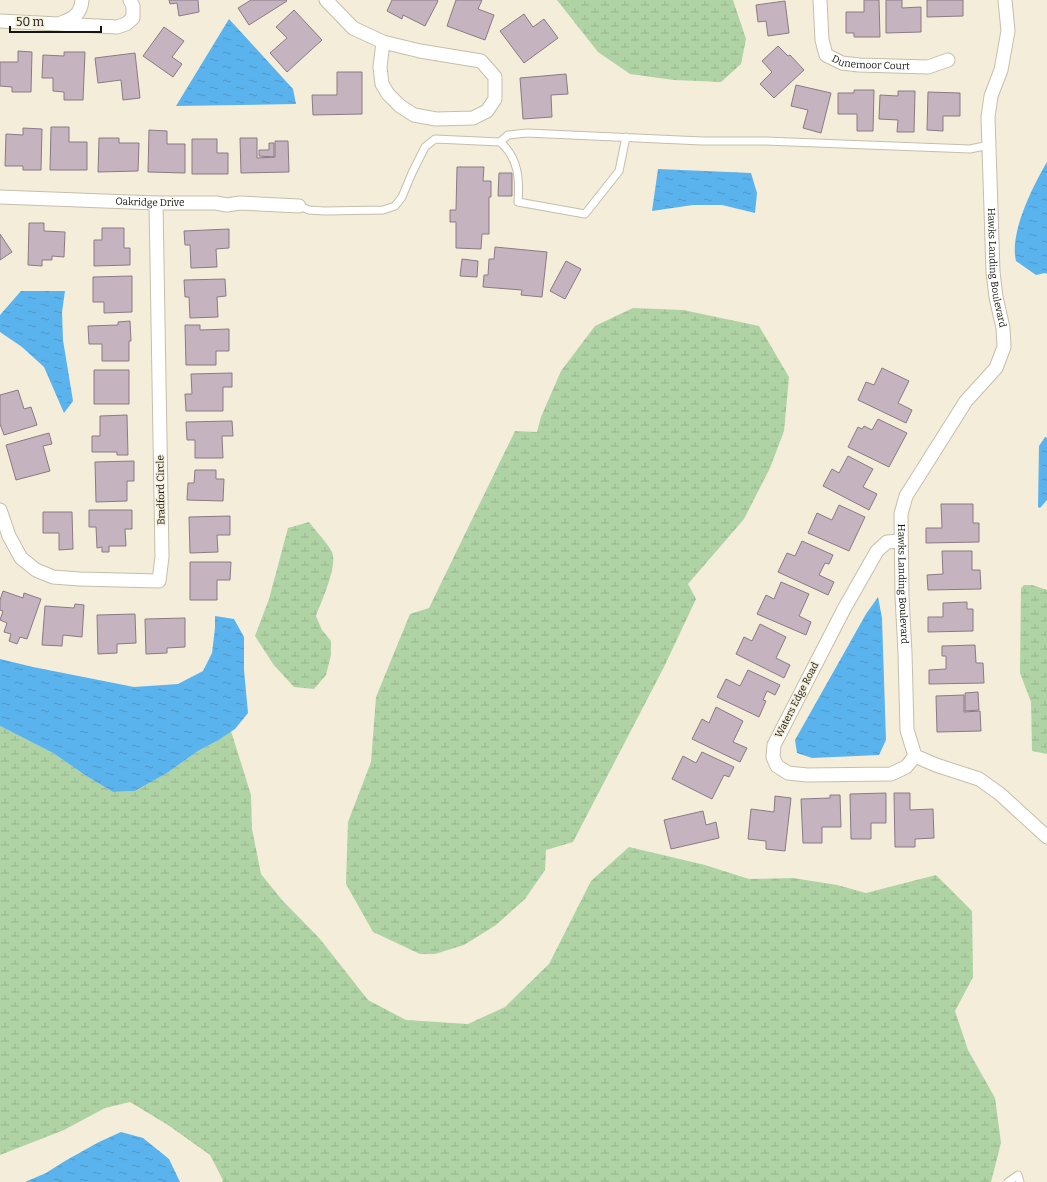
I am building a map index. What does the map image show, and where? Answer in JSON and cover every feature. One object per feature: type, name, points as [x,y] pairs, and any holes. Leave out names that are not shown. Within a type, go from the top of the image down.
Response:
[{"type":"street","points":[[61,23],[71,20],[78,14],[82,0]]},
{"type":"street","points":[[0,20],[117,27],[126,24],[133,18],[133,6],[130,0]]},
{"type":"street","points":[[326,0],[353,28],[384,42],[435,54],[481,61],[494,77],[495,99],[486,111],[473,118],[436,119],[414,115],[400,106],[388,94],[382,84],[380,68],[384,42]]},
{"type":"street","name":"Dunemoor Court","points":[[820,0],[822,40],[826,55],[842,63],[859,65],[928,67],[948,60]]},
{"type":"street","name":"Hawks Landing Boulevard","points":[[915,756],[907,730],[901,514],[906,496],[966,401],[996,368],[1004,346],[1003,328],[996,297],[993,272],[988,117],[991,96],[1000,70],[1008,31],[1005,0]]},
{"type":"street","name":"Oakridge Drive","points":[[0,197],[156,203],[216,203],[227,205],[240,203],[299,206]]},
{"type":"street","name":"Bradford Circle","points":[[0,510],[9,536],[21,558],[36,570],[53,577],[158,581],[162,557],[156,203]]},
{"type":"street","name":"Waters Edge Road","points":[[901,541],[887,542],[877,551],[844,609],[774,745],[773,756],[777,766],[788,772],[807,775],[891,774],[906,767],[915,756]]},
{"type":"street","points":[[915,756],[936,765],[980,779],[1000,794],[1047,838]]},
{"type":"lane","points":[[500,142],[508,135],[527,133],[702,141],[765,141],[970,149],[989,145]]},
{"type":"lane","points":[[299,206],[309,210],[324,211],[383,210],[395,206],[402,197],[425,147],[435,139],[500,142],[506,148],[518,170],[520,184],[518,202],[585,214],[619,171],[626,137]]},
{"type":"lane","points":[[1008,1182],[1018,1175],[1020,1182]]},
{"type":"green space","points":[[557,0],[733,0],[746,39],[741,64],[721,82],[674,80],[630,74],[598,52]]},
{"type":"green space","points":[[633,308],[683,310],[759,326],[789,377],[784,431],[770,468],[744,519],[688,584],[696,599],[664,667],[573,842],[546,850],[545,870],[525,899],[496,925],[464,945],[435,954],[420,954],[373,932],[346,884],[348,822],[371,762],[376,697],[410,614],[429,608],[515,431],[537,432],[541,417],[561,371],[595,326]]},
{"type":"green space","points":[[309,522],[325,541],[332,552],[333,558],[331,575],[316,616],[322,630],[331,641],[331,655],[326,675],[314,689],[294,687],[273,664],[255,636],[269,599],[288,528]]},
{"type":"green space","points":[[1024,585],[1032,585],[1047,590],[1047,754],[1032,751],[1031,702],[1020,673],[1021,588]]},
{"type":"green space","points":[[0,726],[53,753],[113,792],[135,791],[167,773],[198,751],[217,741],[231,731],[251,795],[252,829],[261,874],[282,900],[320,939],[368,1000],[406,1020],[468,1024],[505,1007],[549,964],[591,881],[629,847],[705,865],[749,879],[793,878],[837,885],[866,893],[936,875],[972,911],[973,977],[955,1011],[968,1050],[995,1098],[1001,1143],[991,1182],[222,1182],[223,1180],[210,1155],[168,1125],[130,1102],[105,1108],[64,1130],[0,1155]]},
{"type":"water","points":[[229,19],[293,89],[296,104],[176,106]]},
{"type":"water","points":[[1047,162],[1047,274],[1036,275],[1016,261],[1016,237],[1029,196]]},
{"type":"water","points":[[658,169],[751,173],[757,193],[755,213],[722,205],[693,205],[652,211]]},
{"type":"water","points":[[21,291],[65,291],[62,312],[63,340],[73,401],[64,413],[44,367],[22,347],[0,332],[0,315]]},
{"type":"water","points":[[1045,437],[1047,438],[1047,500],[1040,508],[1038,507],[1039,446]]},
{"type":"water","points":[[878,597],[882,618],[886,740],[879,755],[812,758],[797,753],[795,740],[866,614]]},
{"type":"water","points":[[215,616],[234,619],[244,637],[244,670],[248,713],[235,729],[198,751],[167,773],[135,791],[113,792],[53,753],[0,726],[0,659],[134,687],[178,684],[203,671],[212,653]]},
{"type":"water","points":[[121,1132],[143,1138],[169,1159],[180,1182],[25,1182],[46,1173],[99,1142]]},
{"type":"building","points":[[169,0],[198,0],[199,12],[179,16],[177,3],[170,4]]},
{"type":"building","points":[[251,0],[287,1],[249,25],[238,8]]},
{"type":"building","points":[[392,0],[438,1],[425,26],[403,15],[402,19],[387,11]]},
{"type":"building","points":[[456,0],[482,0],[478,9],[494,15],[485,40],[447,26]]},
{"type":"building","points":[[864,0],[879,0],[880,37],[854,37],[854,33],[846,33],[846,12],[864,12]]},
{"type":"building","points":[[886,0],[902,0],[902,8],[921,7],[921,32],[886,33]]},
{"type":"building","points":[[927,0],[963,0],[963,16],[927,17]]},
{"type":"building","points":[[785,1],[789,33],[768,36],[766,21],[758,22],[756,5]]},
{"type":"building","points":[[294,10],[322,40],[287,72],[270,53],[287,38],[276,27]]},
{"type":"building","points":[[524,14],[533,27],[544,19],[558,38],[524,63],[500,31]]},
{"type":"building","points":[[164,27],[184,41],[172,57],[182,64],[173,77],[143,56]]},
{"type":"building","points":[[778,46],[788,56],[790,55],[804,70],[774,98],[760,84],[772,72],[762,61]]},
{"type":"building","points":[[18,51],[32,52],[31,92],[12,92],[12,87],[0,86],[0,62],[18,62]]},
{"type":"building","points":[[64,52],[85,52],[83,100],[64,100],[64,92],[53,91],[53,78],[42,78],[43,55],[64,56]]},
{"type":"building","points":[[135,53],[140,98],[123,100],[121,80],[98,83],[95,58]]},
{"type":"building","points":[[337,72],[362,72],[362,114],[313,115],[312,95],[337,95]]},
{"type":"building","points":[[566,74],[568,94],[551,95],[552,117],[523,119],[520,78]]},
{"type":"building","points":[[796,85],[831,93],[821,133],[803,128],[808,110],[791,106]]},
{"type":"building","points":[[854,90],[874,90],[873,131],[857,131],[857,114],[838,114],[838,93],[854,93]]},
{"type":"building","points":[[898,91],[915,91],[914,132],[897,132],[898,120],[879,119],[880,95],[898,96]]},
{"type":"building","points":[[928,92],[960,93],[960,116],[943,116],[943,131],[927,130]]},
{"type":"building","points":[[51,127],[69,127],[69,142],[87,142],[87,170],[50,170]]},
{"type":"building","points":[[23,128],[42,129],[41,170],[23,170],[23,166],[5,166],[6,134],[23,135]]},
{"type":"building","points":[[149,130],[167,131],[167,144],[185,144],[185,173],[148,172]]},
{"type":"building","points":[[99,138],[119,138],[119,143],[139,143],[138,171],[98,172]]},
{"type":"building","points":[[240,138],[257,138],[257,158],[275,157],[275,141],[288,141],[289,172],[241,173]]},
{"type":"building","points":[[192,139],[217,139],[217,153],[228,153],[228,174],[192,174]]},
{"type":"building","points":[[269,143],[274,143],[274,157],[259,156],[259,150],[269,150]]},
{"type":"building","points":[[457,167],[484,167],[483,181],[491,181],[491,197],[489,197],[489,234],[482,234],[481,249],[456,248],[456,222],[450,222],[450,210],[456,210]]},
{"type":"building","points":[[499,173],[512,173],[512,196],[498,196]]},
{"type":"building","points":[[29,223],[44,223],[44,231],[65,232],[64,257],[52,256],[52,260],[42,260],[42,266],[28,265]]},
{"type":"building","points":[[102,228],[124,228],[124,248],[130,248],[130,265],[94,266],[94,240],[102,240]]},
{"type":"building","points":[[229,229],[229,248],[216,249],[217,267],[191,268],[190,245],[185,245],[184,231]]},
{"type":"building","points":[[0,234],[12,252],[0,260]]},
{"type":"building","points":[[495,247],[547,252],[542,297],[521,295],[522,290],[483,287],[484,275],[488,275],[489,259],[494,259]]},
{"type":"building","points":[[462,259],[478,261],[477,277],[460,276]]},
{"type":"building","points":[[566,261],[581,269],[565,299],[550,291]]},
{"type":"building","points":[[132,276],[132,312],[104,313],[104,302],[93,302],[93,277]]},
{"type":"building","points":[[225,279],[226,296],[217,297],[218,317],[190,318],[189,297],[185,297],[184,280]]},
{"type":"building","points":[[130,321],[131,341],[129,341],[129,361],[102,361],[102,344],[89,344],[88,326],[118,325],[118,322]]},
{"type":"building","points":[[185,325],[200,325],[200,330],[229,329],[229,351],[216,351],[216,365],[186,365]]},
{"type":"building","points":[[882,368],[909,381],[898,403],[912,410],[906,423],[858,400],[866,382],[874,385]]},
{"type":"building","points":[[94,370],[129,370],[129,404],[94,404]]},
{"type":"building","points":[[232,373],[232,387],[223,387],[223,411],[186,411],[185,394],[192,394],[191,374]]},
{"type":"building","points":[[18,390],[24,409],[31,407],[37,425],[4,435],[0,424],[0,395]]},
{"type":"building","points":[[127,415],[128,455],[117,455],[117,452],[92,452],[92,436],[100,436],[100,416]]},
{"type":"building","points":[[878,419],[907,433],[889,467],[848,447],[858,427],[862,429],[864,426],[872,430]]},
{"type":"building","points":[[232,421],[233,436],[222,436],[223,458],[195,458],[195,440],[187,440],[186,422]]},
{"type":"building","points":[[49,433],[52,444],[43,446],[50,471],[16,480],[6,445]]},
{"type":"building","points":[[848,456],[873,469],[863,487],[877,494],[869,510],[823,486],[832,469],[839,473]]},
{"type":"building","points":[[134,461],[134,481],[127,481],[127,501],[96,502],[95,462]]},
{"type":"building","points":[[195,470],[216,470],[216,479],[224,479],[223,501],[187,500],[188,483],[194,483]]},
{"type":"building","points":[[941,504],[973,504],[973,523],[979,523],[979,542],[926,543],[926,528],[942,528]]},
{"type":"building","points":[[839,505],[865,517],[849,551],[808,533],[817,513],[832,520]]},
{"type":"building","points":[[89,510],[132,510],[132,529],[125,529],[126,546],[109,546],[109,552],[102,552],[102,547],[97,548],[96,527],[89,527]]},
{"type":"building","points":[[43,512],[72,512],[73,549],[59,550],[59,533],[43,533]]},
{"type":"building","points":[[230,516],[230,535],[217,535],[218,552],[190,553],[189,517]]},
{"type":"building","points":[[802,541],[833,555],[829,564],[825,563],[819,575],[834,582],[828,595],[778,572],[787,553],[795,556]]},
{"type":"building","points":[[942,551],[972,551],[972,570],[980,570],[981,589],[928,590],[927,575],[943,574]]},
{"type":"building","points":[[190,562],[231,562],[230,580],[217,580],[217,600],[190,600]]},
{"type":"building","points":[[781,582],[809,594],[799,616],[811,622],[806,635],[757,614],[766,595],[774,599]]},
{"type":"building","points":[[3,591],[23,598],[24,593],[41,599],[27,639],[20,637],[17,644],[9,641],[11,634],[4,632],[7,623],[0,620],[3,611],[0,610],[0,600]]},
{"type":"building","points":[[967,602],[967,609],[973,609],[973,631],[928,632],[928,617],[943,617],[943,603]]},
{"type":"building","points":[[75,604],[84,605],[82,637],[63,635],[62,646],[42,645],[45,606],[74,608]]},
{"type":"building","points":[[135,614],[136,643],[117,644],[117,653],[98,654],[97,615]]},
{"type":"building","points":[[185,618],[185,647],[167,648],[167,653],[146,654],[145,619]]},
{"type":"building","points":[[760,624],[786,637],[776,658],[790,665],[784,678],[736,654],[744,637],[752,641]]},
{"type":"building","points":[[975,645],[976,663],[983,663],[984,683],[929,684],[929,670],[946,669],[946,656],[942,656],[942,646]]},
{"type":"building","points":[[748,670],[780,685],[775,695],[767,691],[763,700],[766,701],[759,717],[717,697],[726,679],[740,686]]},
{"type":"building","points":[[978,692],[979,710],[965,711],[965,693]]},
{"type":"building","points":[[964,695],[964,712],[980,711],[981,731],[937,732],[936,696]]},
{"type":"building","points":[[716,707],[743,721],[733,742],[747,748],[740,762],[692,739],[702,719],[709,723]]},
{"type":"building","points":[[702,752],[734,767],[729,777],[724,775],[712,799],[672,779],[683,756],[696,763]]},
{"type":"building","points":[[886,793],[886,823],[871,823],[871,839],[851,839],[850,794]]},
{"type":"building","points":[[894,793],[910,793],[910,810],[933,809],[934,838],[915,839],[915,847],[895,847]]},
{"type":"building","points":[[830,795],[840,795],[841,827],[822,827],[822,843],[803,843],[801,799],[830,798]]},
{"type":"building","points":[[775,796],[791,798],[785,851],[766,849],[766,841],[748,839],[751,809],[774,812]]},
{"type":"building","points":[[703,811],[706,825],[716,822],[719,838],[671,849],[664,820]]}]
